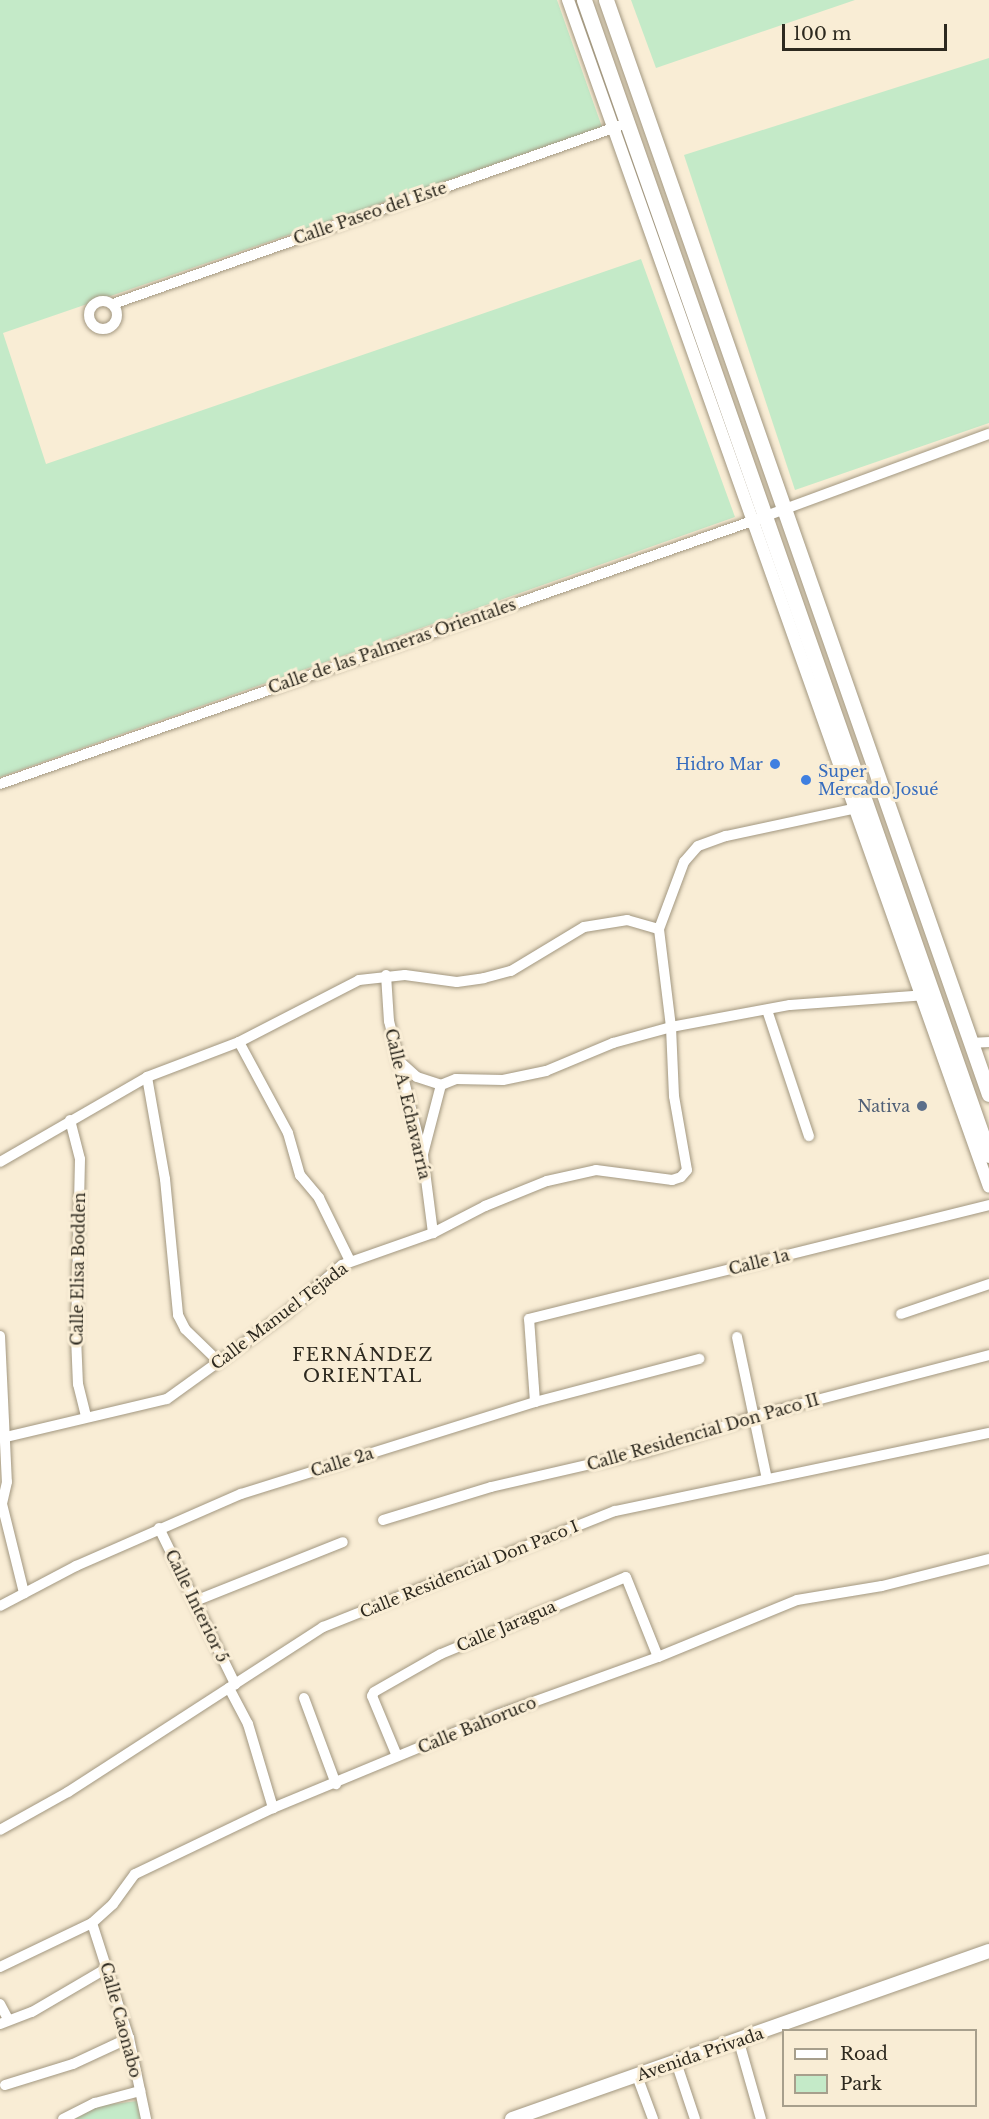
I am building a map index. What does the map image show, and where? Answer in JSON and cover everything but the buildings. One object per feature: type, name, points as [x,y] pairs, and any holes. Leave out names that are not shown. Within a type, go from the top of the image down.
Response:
[{"type":"main road","points":[[584,0],[620,126],[928,995],[989,1155]]},
{"type":"main road","points":[[606,0],[971,1043],[985,1070],[989,1094]]},
{"type":"main road","name":"Avenida Privada","points":[[512,2119],[739,2042],[989,1951]]},
{"type":"street","points":[[568,0],[620,126]]},
{"type":"street","name":"Calle Paseo del Este","points":[[112,304],[620,126]]},
{"type":"street","name":"Calle de las Palmeras Orientales","points":[[0,784],[760,518],[989,434]]},
{"type":"street","points":[[671,1027],[658,929],[684,862],[698,846],[726,836],[862,807]]},
{"type":"street","points":[[0,1162],[147,1077],[239,1042],[359,980],[386,975],[457,982],[484,978],[510,971],[584,927],[627,920],[658,929]]},
{"type":"street","name":"Calle A. Echavarría","points":[[386,975],[389,1021],[423,1156],[433,1233]]},
{"type":"street","points":[[398,1060],[417,1077],[441,1085],[456,1079],[503,1080],[546,1071],[613,1043],[671,1027],[767,1010],[928,995],[989,1186]]},
{"type":"street","points":[[767,1010],[809,1136]]},
{"type":"street","name":"Calle Manuel Tejada","points":[[6,1437],[160,1402],[218,1361],[350,1260],[363,1260],[433,1233],[484,1206],[547,1181],[596,1170],[672,1180],[687,1170],[674,1096],[671,1027]]},
{"type":"street","points":[[239,1042],[288,1133],[300,1175],[319,1198],[350,1260]]},
{"type":"street","points":[[971,1043],[989,1042]]},
{"type":"street","points":[[147,1077],[165,1179],[178,1315],[185,1329],[218,1361]]},
{"type":"street","points":[[423,1156],[441,1085]]},
{"type":"street","name":"Calle Elisa Bodden","points":[[70,1120],[80,1159],[76,1337],[78,1384],[86,1417]]},
{"type":"street","name":"Calle 1a","points":[[535,1402],[529,1318],[989,1205]]},
{"type":"street","points":[[901,1314],[989,1284]]},
{"type":"street","points":[[0,1336],[8,1482],[3,1515],[24,1593]]},
{"type":"street","points":[[737,1337],[767,1479]]},
{"type":"street","name":"Calle Residencial Don Paco II","points":[[383,1520],[491,1487],[647,1451],[753,1418],[989,1355]]},
{"type":"street","name":"Calle 2a","points":[[0,1606],[159,1528],[241,1494],[535,1402],[699,1359]]},
{"type":"street","name":"Calle Residencial Don Paco I","points":[[0,1830],[68,1792],[323,1627],[606,1514],[989,1432]]},
{"type":"street","name":"Calle Interior 5","points":[[159,1528],[195,1601],[248,1724],[273,1808]]},
{"type":"street","points":[[195,1601],[343,1542]]},
{"type":"street","name":"Calle Bahoruco","points":[[0,1967],[92,1923],[113,1904],[135,1874],[273,1808],[336,1784],[397,1756],[497,1715],[658,1657],[746,1618],[797,1600],[882,1586],[989,1559]]},
{"type":"street","name":"Calle Jaragua","points":[[397,1756],[372,1696],[374,1692],[441,1654],[626,1577],[658,1657]]},
{"type":"street","points":[[304,1698],[336,1784]]},
{"type":"street","name":"Calle Caonabo","points":[[92,1923],[129,2038],[146,2119]]},
{"type":"street","points":[[0,2004],[4,2021],[32,2012],[108,1968]]},
{"type":"street","points":[[5,2085],[73,2064],[129,2038]]},
{"type":"street","points":[[739,2042],[761,2119]]},
{"type":"street","points":[[676,2062],[695,2119]]},
{"type":"street","points":[[637,2076],[653,2119]]},
{"type":"street","points":[[63,2119],[95,2103],[140,2091]]},
{"type":"green space","points":[[0,0],[557,0],[602,127],[3,333],[46,464],[641,259],[735,517],[0,777]]},
{"type":"green space","points":[[631,0],[855,0],[656,68]]},
{"type":"green space","points":[[989,58],[989,423],[795,490],[684,155]]},
{"type":"green space","points":[[137,2101],[141,2119],[75,2119],[98,2106]]},
{"type":"place","name":"Hidro Mar","points":[[775,764]]},
{"type":"place","name":"Super Mercado Josué","points":[[806,780]]},
{"type":"place","name":"Nativa","points":[[922,1106]]},
{"type":"district","name":"FERNÁNDEZ ORIENTAL","points":[[363,1366]]}]
